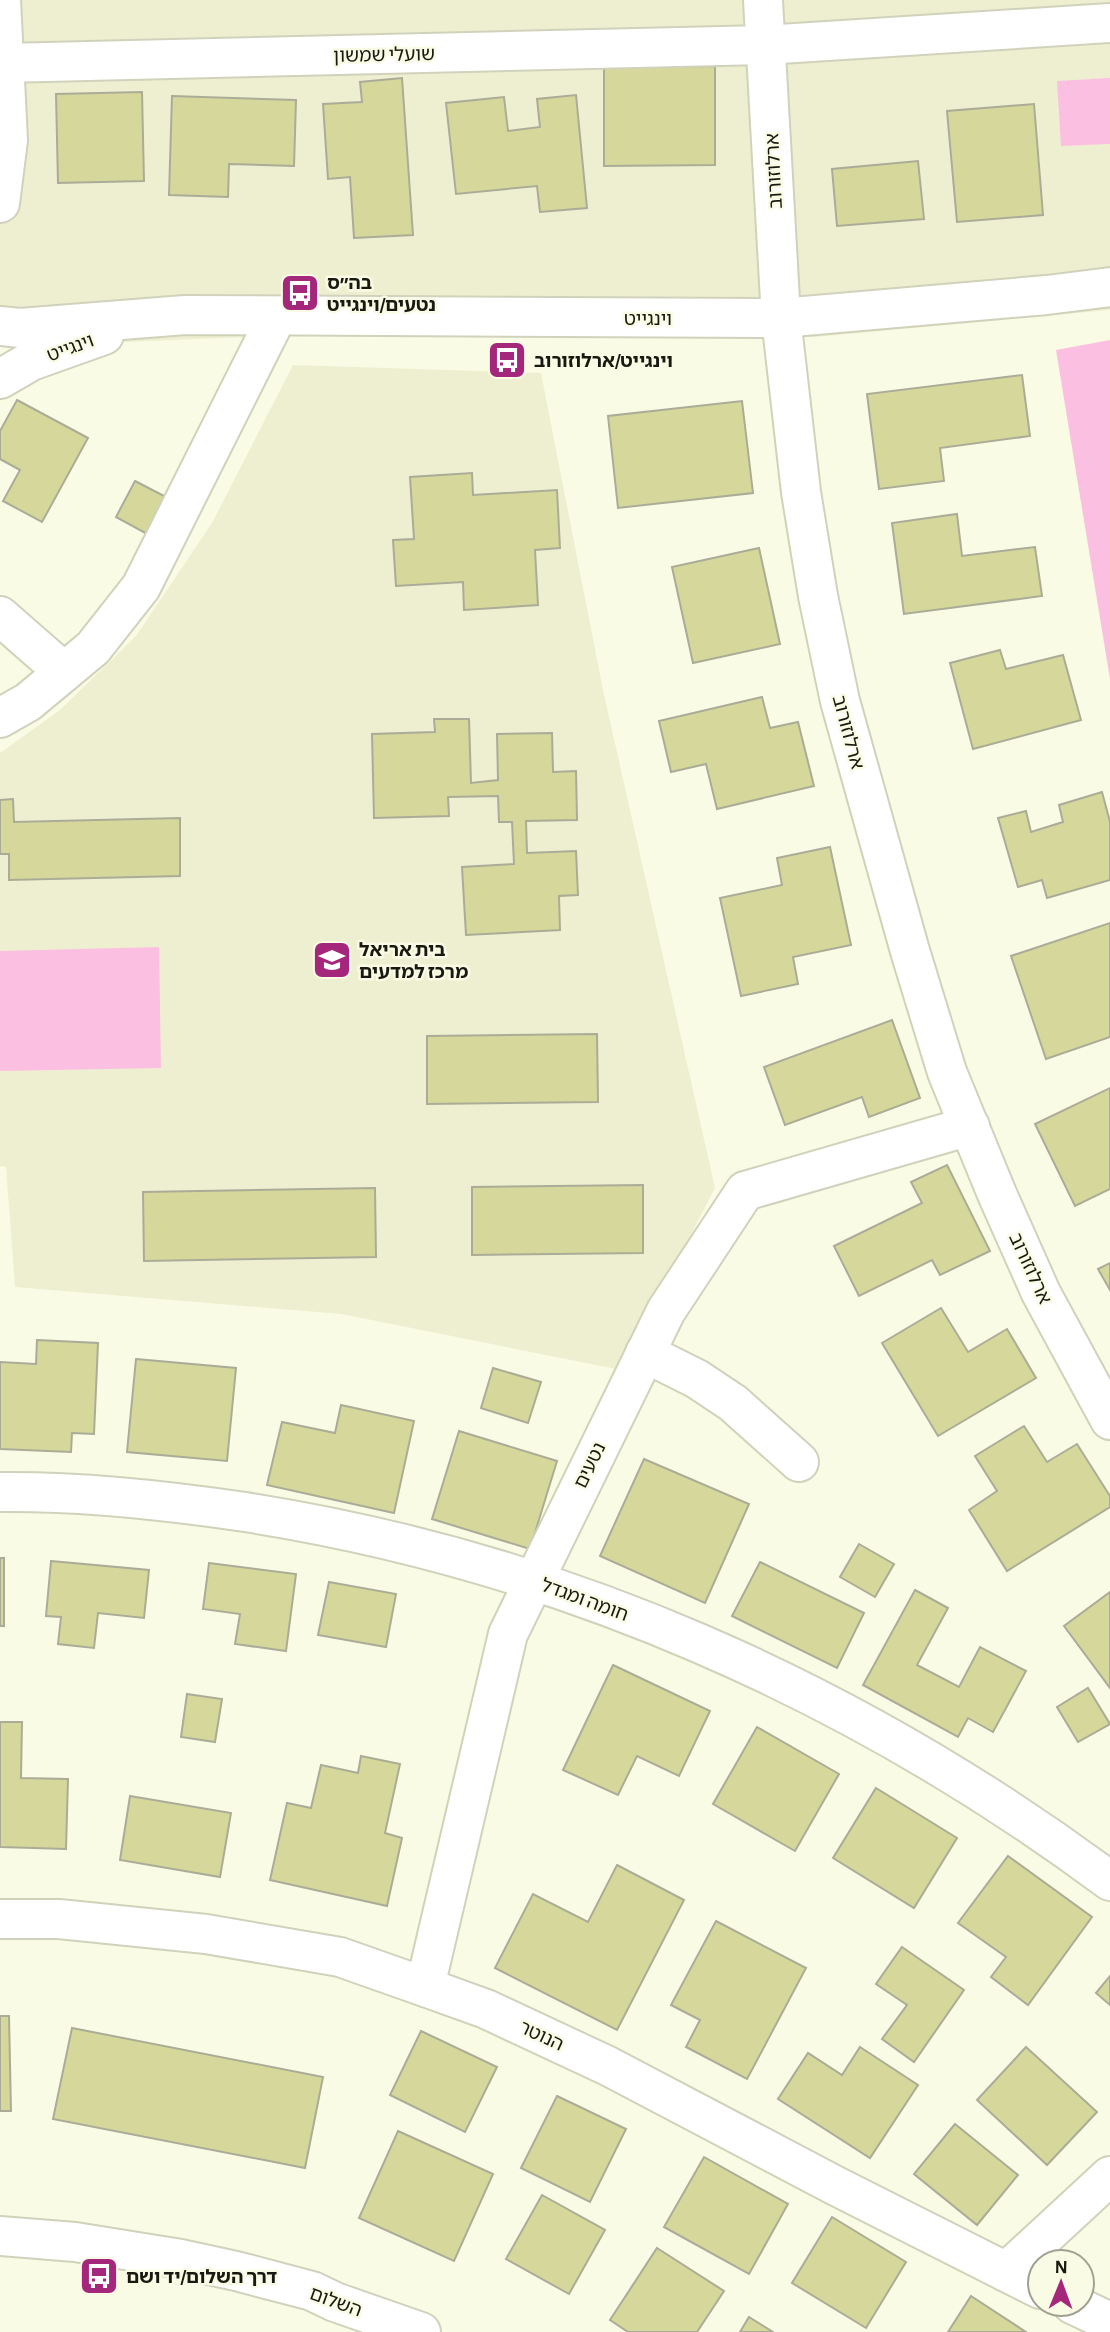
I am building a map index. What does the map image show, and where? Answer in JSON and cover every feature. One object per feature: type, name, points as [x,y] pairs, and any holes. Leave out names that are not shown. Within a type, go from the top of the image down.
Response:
[{"type":"street","points":[[0,203],[8,140],[1,0]]},
{"type":"street","name":"ארלוזורוב","points":[[763,0],[781,318],[801,492],[818,596],[840,701],[947,1072],[1041,1293],[1110,1420]]},
{"type":"street","name":"שועלי שמשון","points":[[4,63],[764,46],[1104,16]]},
{"type":"street","name":"וינגייט","points":[[0,326],[20,328],[186,315],[781,318],[1048,295],[1110,287]]},
{"type":"street","name":"וינגייט","points":[[0,379],[31,361],[93,338],[186,315]]},
{"type":"street","points":[[0,718],[28,702],[93,648],[141,587],[278,316]]},
{"type":"street","points":[[0,616],[64,672]]},
{"type":"street","name":"נטעים","points":[[425,1987],[508,1634],[666,1311],[745,1191],[970,1126]]},
{"type":"street","points":[[645,1353],[697,1379],[733,1403],[799,1462]]},
{"type":"street","name":"חומה ומגדל","points":[[0,1492],[54,1492],[167,1500],[299,1520],[425,1548],[598,1602],[799,1688],[940,1767],[1053,1839],[1110,1881]]},
{"type":"street","name":"הנוטר","points":[[0,1919],[59,1919],[206,1934],[340,1958],[425,1987],[486,2009],[608,2066],[1026,2282]]},
{"type":"street","points":[[1006,2272],[1110,2176]]},
{"type":"street","name":"השלום","points":[[0,2236],[75,2242],[236,2271],[312,2291],[335,2302],[421,2332]]},
{"type":"shaded area","points":[[0,0],[1110,0],[1110,310],[815,337],[297,335],[0,347]]},
{"type":"shaded area","points":[[1110,78],[1110,144],[1061,146],[1057,81]]},
{"type":"shaded area","points":[[1110,340],[1110,679],[1056,350]]},
{"type":"shaded area","name":"בית אריאל מרכז למדעים","points":[[293,365],[541,373],[603,690],[715,1188],[621,1370],[341,1314],[15,1287],[6,1167],[0,1166],[0,753],[60,710],[136,636],[212,523]]},
{"type":"shaded area","points":[[159,947],[161,1068],[0,1071],[0,951]]},
{"type":"building","points":[[715,66],[715,165],[604,166],[604,67]]},
{"type":"building","points":[[402,78],[413,235],[354,238],[350,177],[328,179],[323,104],[362,102],[360,82]]},
{"type":"building","points":[[142,92],[144,181],[58,183],[56,94]]},
{"type":"building","points":[[576,95],[587,208],[540,212],[537,186],[456,194],[446,103],[504,97],[508,131],[540,127],[537,99]]},
{"type":"building","points":[[172,96],[296,100],[294,166],[229,164],[228,197],[169,195]]},
{"type":"building","points":[[1034,104],[1043,215],[957,222],[947,111]]},
{"type":"building","points":[[918,161],[924,219],[837,226],[832,169]]},
{"type":"building","points":[[1022,375],[1030,436],[940,448],[944,481],[879,489],[867,394]]},
{"type":"building","points":[[17,400],[88,438],[42,522],[3,501],[20,470],[0,459],[0,431]]},
{"type":"building","points":[[742,401],[753,493],[618,508],[608,416]]},
{"type":"building","points":[[472,473],[473,495],[557,490],[560,548],[535,550],[538,605],[464,610],[463,582],[396,586],[393,540],[414,539],[410,477]]},
{"type":"building","points":[[135,481],[166,497],[147,534],[116,517]]},
{"type":"building","points":[[957,514],[962,556],[1035,547],[1042,596],[904,614],[892,523]]},
{"type":"building","points":[[759,548],[780,644],[693,663],[672,567]]},
{"type":"building","points":[[1000,650],[1006,669],[1063,655],[1081,720],[973,749],[950,663]]},
{"type":"building","points":[[762,697],[770,728],[798,722],[814,786],[717,809],[706,764],[671,772],[659,721]]},
{"type":"building","points":[[434,719],[469,719],[471,783],[498,780],[497,734],[552,733],[553,772],[576,771],[577,820],[526,821],[527,853],[576,851],[578,895],[559,896],[560,930],[466,935],[462,867],[514,864],[512,822],[499,822],[498,796],[448,797],[449,816],[374,818],[372,734],[435,732]]},
{"type":"building","points":[[1102,792],[1110,822],[1110,880],[1047,898],[1042,880],[1018,887],[998,818],[1026,811],[1031,832],[1063,822],[1059,805]]},
{"type":"building","points":[[13,799],[14,822],[180,818],[180,876],[9,880],[9,854],[0,854],[0,800]]},
{"type":"building","points":[[830,847],[851,945],[793,957],[798,984],[741,996],[720,898],[782,885],[777,858]]},
{"type":"building","points":[[1110,923],[1110,1037],[1046,1059],[1011,956]]},
{"type":"building","points":[[892,1020],[920,1098],[869,1117],[862,1097],[785,1125],[764,1067]]},
{"type":"building","points":[[597,1034],[598,1102],[427,1104],[427,1036]]},
{"type":"building","points":[[1110,1088],[1110,1189],[1075,1206],[1035,1124]]},
{"type":"building","points":[[947,1165],[990,1251],[940,1275],[932,1260],[859,1296],[834,1246],[922,1203],[911,1182]]},
{"type":"building","points":[[643,1185],[643,1253],[472,1255],[472,1187]]},
{"type":"building","points":[[375,1188],[376,1257],[144,1261],[143,1192]]},
{"type":"building","points":[[1110,1263],[1110,1290],[1098,1269]]},
{"type":"building","points":[[941,1308],[968,1352],[1007,1329],[1036,1378],[938,1436],[882,1343]]},
{"type":"building","points":[[37,1340],[98,1343],[94,1434],[72,1433],[71,1452],[0,1449],[0,1362],[36,1364]]},
{"type":"building","points":[[136,1359],[236,1368],[227,1461],[127,1452]]},
{"type":"building","points":[[493,1368],[541,1382],[528,1423],[481,1408]]},
{"type":"building","points":[[341,1405],[414,1421],[394,1513],[267,1485],[282,1422],[335,1433]]},
{"type":"building","points":[[1024,1426],[1047,1462],[1077,1444],[1110,1496],[1110,1507],[1007,1571],[969,1510],[997,1491],[975,1456]]},
{"type":"building","points":[[459,1431],[557,1461],[530,1549],[432,1519]]},
{"type":"building","points":[[644,1459],[749,1504],[705,1603],[600,1556]]},
{"type":"building","points":[[859,1544],[894,1564],[875,1597],[840,1577]]},
{"type":"building","points":[[0,1558],[4,1558],[4,1626],[0,1626]]},
{"type":"building","points":[[51,1561],[149,1570],[144,1618],[98,1613],[94,1648],[58,1644],[61,1617],[46,1616]]},
{"type":"building","points":[[760,1562],[864,1613],[837,1668],[732,1616]]},
{"type":"building","points":[[209,1563],[296,1574],[286,1651],[235,1644],[240,1614],[203,1609]]},
{"type":"building","points":[[329,1582],[396,1594],[386,1647],[318,1635]]},
{"type":"building","points":[[915,1590],[948,1608],[917,1665],[959,1687],[980,1647],[1026,1671],[993,1732],[968,1718],[958,1737],[863,1685]]},
{"type":"building","points":[[1110,1592],[1110,1688],[1064,1626]]},
{"type":"building","points":[[613,1665],[710,1711],[679,1776],[637,1756],[618,1795],[563,1770]]},
{"type":"building","points":[[1088,1688],[1110,1724],[1078,1742],[1057,1707]]},
{"type":"building","points":[[187,1694],[222,1699],[215,1742],[181,1737]]},
{"type":"building","points":[[0,1722],[22,1722],[21,1778],[68,1779],[66,1849],[0,1847]]},
{"type":"building","points":[[757,1727],[839,1774],[795,1851],[713,1804]]},
{"type":"building","points":[[361,1756],[400,1764],[385,1833],[402,1838],[387,1906],[270,1880],[287,1803],[311,1808],[321,1765],[358,1773]]},
{"type":"building","points":[[876,1788],[957,1838],[914,1908],[833,1858]]},
{"type":"building","points":[[130,1796],[231,1813],[220,1877],[120,1860]]},
{"type":"building","points":[[1008,1856],[1092,1917],[1028,2005],[991,1977],[1006,1957],[958,1923]]},
{"type":"building","points":[[617,1865],[684,1900],[617,2030],[495,1968],[533,1894],[588,1922]]},
{"type":"building","points":[[716,1921],[806,1968],[747,2079],[686,2047],[700,2020],[671,2005]]},
{"type":"building","points":[[902,1947],[964,1990],[914,2062],[882,2039],[907,2005],[876,1984]]},
{"type":"building","points":[[1110,1976],[1110,2005],[1096,1993]]},
{"type":"building","points":[[0,2016],[9,2016],[11,2111],[0,2111]]},
{"type":"building","points":[[72,2028],[323,2077],[305,2168],[53,2119]]},
{"type":"building","points":[[421,2031],[497,2067],[465,2132],[390,2095]]},
{"type":"building","points":[[860,2047],[918,2085],[870,2158],[778,2099],[808,2053],[842,2075]]},
{"type":"building","points":[[1026,2047],[1097,2112],[1047,2165],[977,2100]]},
{"type":"building","points":[[557,2096],[626,2129],[590,2202],[521,2168]]},
{"type":"building","points":[[955,2124],[1018,2175],[977,2225],[914,2174]]},
{"type":"building","points":[[398,2131],[493,2174],[454,2261],[359,2218]]},
{"type":"building","points":[[704,2157],[788,2204],[749,2274],[664,2227]]},
{"type":"building","points":[[542,2195],[605,2230],[569,2294],[506,2259]]},
{"type":"building","points":[[832,2217],[906,2262],[866,2328],[792,2283]]},
{"type":"building","points":[[657,2248],[724,2291],[697,2332],[628,2332],[610,2320]]},
{"type":"building","points":[[971,2296],[1026,2332],[948,2332]]},
{"type":"building","points":[[749,2317],[773,2332],[740,2332]]},
{"type":"place","name":"בה״ס נטעים/וינגייט","points":[[300,293]]},
{"type":"place","name":"וינגייט/ארלוזורוב","points":[[507,360]]},
{"type":"place","name":"בית אריאל מרכז למדעים","points":[[332,960]]},
{"type":"place","name":"דרך השלום/יד ושם","points":[[99,2276]]}]
